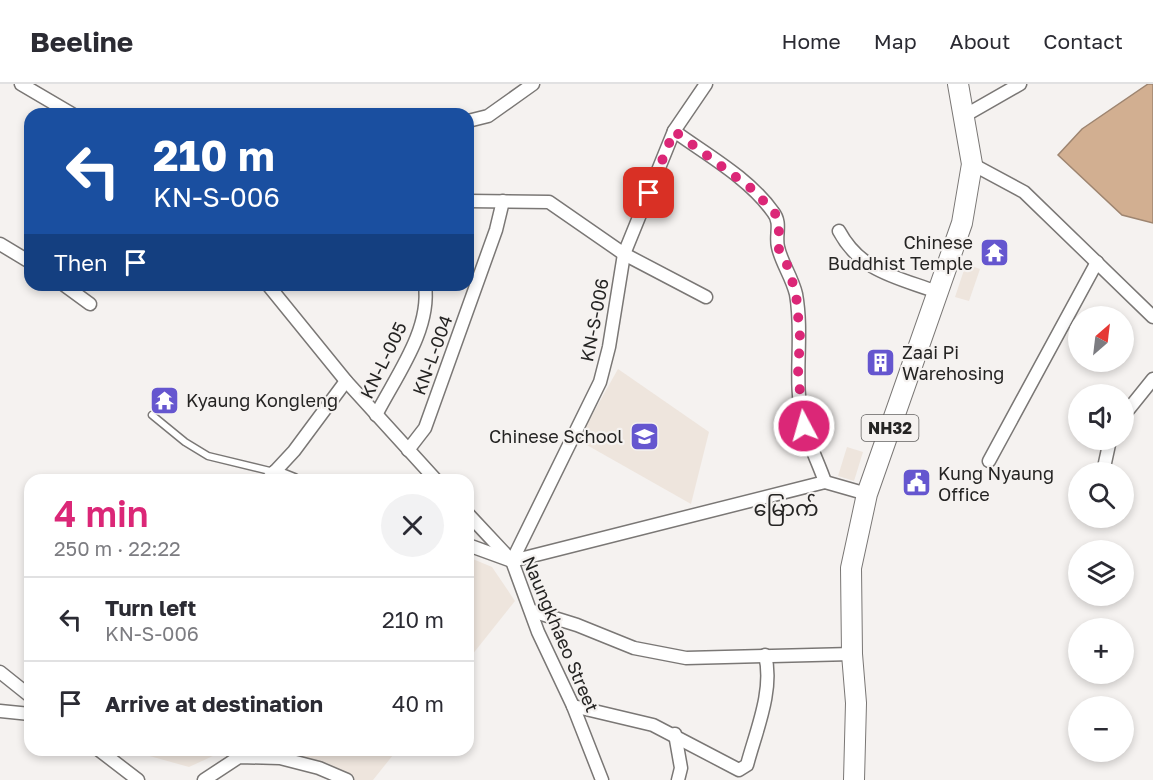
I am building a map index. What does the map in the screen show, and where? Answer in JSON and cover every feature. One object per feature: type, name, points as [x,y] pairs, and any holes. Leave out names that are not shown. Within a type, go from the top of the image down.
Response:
[{"type":"highway","name":"NH32","points":[[854,780],[856,703],[852,654],[851,568],[867,494],[962,223],[972,164],[958,84]]},
{"type":"street","points":[[474,120],[488,116],[533,84]]},
{"type":"street","name":"KN-S-006","points":[[512,561],[600,382],[609,347],[624,254],[674,131],[706,84]]},
{"type":"street","points":[[964,116],[1020,84]]},
{"type":"street","points":[[28,86],[63,108]]},
{"type":"street","points":[[674,131],[752,189],[775,213],[779,229],[778,247],[788,267],[796,294],[800,337],[798,374],[804,426],[825,482]]},
{"type":"street","points":[[972,164],[1024,192],[1153,317]]},
{"type":"street","points":[[474,201],[549,202],[624,254],[706,297]]},
{"type":"street","name":"KN-L-004","points":[[408,450],[425,428],[496,230],[503,201]]},
{"type":"street","points":[[839,231],[849,249],[862,261],[937,292]]},
{"type":"street","points":[[0,244],[24,258]]},
{"type":"street","points":[[988,461],[1097,262]]},
{"type":"street","points":[[72,291],[90,304]]},
{"type":"street","points":[[274,291],[346,381],[430,474]]},
{"type":"street","name":"KN-L-005","points":[[376,415],[412,349],[427,301],[426,291]]},
{"type":"street","points":[[1134,403],[1153,379]]},
{"type":"street","points":[[273,474],[294,451],[346,381]]},
{"type":"street","points":[[474,547],[512,561],[825,482],[867,494]]},
{"type":"street","name":"Naungkhaeo Street","points":[[474,520],[512,561],[538,632],[573,706],[602,780]]},
{"type":"street","points":[[532,611],[577,625],[634,648],[686,658],[852,654]]},
{"type":"street","points":[[573,706],[653,725],[675,734],[740,770],[747,765],[769,672],[765,655]]},
{"type":"street","points":[[0,672],[24,691]]},
{"type":"street","points":[[0,711],[24,713]]},
{"type":"street","points":[[675,734],[681,768],[678,780]]},
{"type":"street","points":[[107,756],[138,780]]},
{"type":"street","points":[[204,780],[239,757],[280,758],[319,768],[347,780]]},
{"type":"lane","points":[[152,416],[185,442],[208,456],[265,474]]},
{"type":"shaded area","points":[[1148,84],[1153,84],[1153,223],[1122,215],[1058,155],[1082,129]]},
{"type":"shaded area","points":[[966,264],[980,269],[969,301],[955,297]]},
{"type":"shaded area","name":"Chinese School","points":[[618,369],[709,432],[691,504],[578,440]]},
{"type":"shaded area","points":[[847,447],[863,452],[854,481],[838,476]]},
{"type":"shaded area","points":[[474,560],[492,567],[515,601],[474,652]]},
{"type":"shaded area","points":[[150,756],[213,756],[189,767]]},
{"type":"shaded area","points":[[296,756],[392,756],[373,780],[355,780]]},
{"type":"place","name":"Chinese Buddhist Temple","points":[[994,252]]},
{"type":"place","name":"Zaai Pi Warehosing","points":[[881,362]]},
{"type":"place","name":"Kyaung Kongleng","points":[[165,400]]},
{"type":"place","name":"Chinese School","points":[[644,436]]},
{"type":"place","name":"Kung Nyaung Office","points":[[917,483]]},
{"type":"district","name":"မြောက်","points":[[786,508]]},
{"type":"route","points":[[649,193],[674,131],[752,189],[775,213],[779,229],[778,247],[788,267],[796,294],[800,337],[798,374],[804,426]]}]
